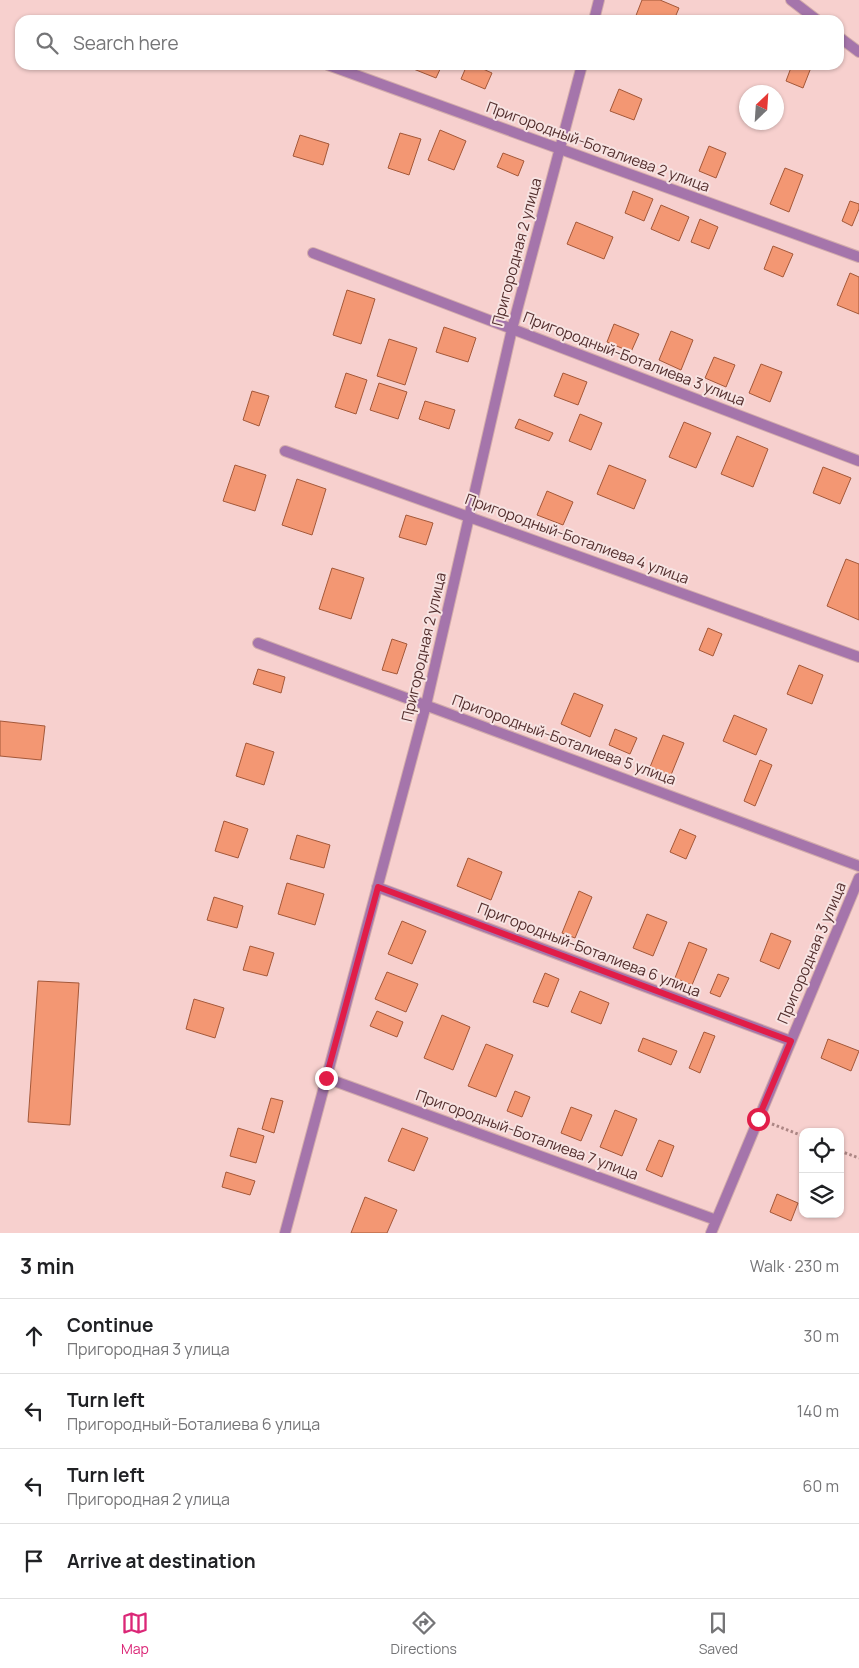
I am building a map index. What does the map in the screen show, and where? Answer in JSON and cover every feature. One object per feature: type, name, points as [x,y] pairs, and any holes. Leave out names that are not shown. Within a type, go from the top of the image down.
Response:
[{"type":"street","points":[[595,15],[599,0]]},
{"type":"street","points":[[791,0],[810,15]]},
{"type":"street","points":[[844,41],[859,52]]},
{"type":"street","name":"Пригородный-Боталиева 2 улица","points":[[342,70],[859,257]]},
{"type":"street","name":"Пригородная 2 улица","points":[[285,1233],[426,705],[512,329],[581,70]]},
{"type":"street","name":"Пригородный-Боталиева 3 улица","points":[[313,253],[859,461]]},
{"type":"street","name":"Пригородный-Боталиева 4 улица","points":[[285,451],[859,657]]},
{"type":"street","name":"Пригородный-Боталиева 5 улица","points":[[258,643],[859,866]]},
{"type":"street","name":"Пригородная 3 улица","points":[[711,1233],[859,878]]},
{"type":"street","name":"Пригородный-Боталиева 6 улица","points":[[378,887],[791,1041]]},
{"type":"street","name":"Пригородный-Боталиева 7 улица","points":[[326,1078],[716,1220]]},
{"type":"path","points":[[758,1119],[799,1134]]},
{"type":"path","points":[[844,1152],[859,1158]]},
{"type":"building","points":[[642,0],[660,0],[679,8],[676,15],[636,15]]},
{"type":"building","points":[[416,70],[440,70],[436,78]]},
{"type":"building","points":[[465,70],[485,70],[492,73],[485,89],[461,79]]},
{"type":"building","points":[[790,70],[810,70],[803,88],[786,81]]},
{"type":"building","points":[[619,89],[642,99],[634,120],[610,111]]},
{"type":"building","points":[[440,130],[466,141],[454,170],[428,160]]},
{"type":"building","points":[[400,133],[421,139],[409,175],[388,168]]},
{"type":"building","points":[[300,135],[329,144],[323,165],[293,156]]},
{"type":"building","points":[[709,146],[726,153],[716,178],[699,171]]},
{"type":"building","points":[[503,153],[524,161],[518,176],[497,167]]},
{"type":"building","points":[[785,168],[803,175],[789,212],[770,204]]},
{"type":"building","points":[[633,191],[653,199],[644,221],[625,213]]},
{"type":"building","points":[[850,201],[859,204],[859,209],[852,226],[842,221]]},
{"type":"building","points":[[661,205],[689,217],[679,241],[651,229]]},
{"type":"building","points":[[700,219],[718,227],[709,249],[691,242]]},
{"type":"building","points":[[576,222],[613,237],[604,259],[567,244]]},
{"type":"building","points":[[773,246],[793,254],[783,277],[764,269]]},
{"type":"building","points":[[850,273],[859,277],[859,314],[837,305]]},
{"type":"building","points":[[347,290],[375,299],[361,344],[333,335]]},
{"type":"building","points":[[614,324],[639,334],[631,352],[607,342]]},
{"type":"building","points":[[444,327],[476,338],[468,362],[436,352]]},
{"type":"building","points":[[671,331],[693,340],[681,370],[659,360]]},
{"type":"building","points":[[389,339],[417,348],[405,385],[377,376]]},
{"type":"building","points":[[714,357],[735,365],[726,387],[705,378]]},
{"type":"building","points":[[761,364],[782,372],[770,402],[749,393]]},
{"type":"building","points":[[346,373],[367,380],[356,414],[335,407]]},
{"type":"building","points":[[563,373],[587,382],[578,405],[554,396]]},
{"type":"building","points":[[379,383],[407,392],[398,419],[370,410]]},
{"type":"building","points":[[252,391],[269,396],[259,426],[243,420]]},
{"type":"building","points":[[425,401],[455,410],[449,429],[419,419]]},
{"type":"building","points":[[580,414],[602,423],[591,450],[569,441]]},
{"type":"building","points":[[519,419],[553,433],[549,441],[515,428]]},
{"type":"building","points":[[684,422],[711,433],[696,468],[669,457]]},
{"type":"building","points":[[737,436],[768,449],[753,487],[721,474]]},
{"type":"building","points":[[235,465],[266,475],[255,511],[223,501]]},
{"type":"building","points":[[609,465],[646,480],[634,509],[597,494]]},
{"type":"building","points":[[823,467],[851,478],[840,504],[813,493]]},
{"type":"building","points":[[297,479],[326,489],[312,535],[282,525]]},
{"type":"building","points":[[547,491],[573,502],[563,525],[537,515]]},
{"type":"building","points":[[406,515],[433,523],[426,545],[399,537]]},
{"type":"building","points":[[846,559],[859,564],[859,620],[827,606]]},
{"type":"building","points":[[332,568],[364,578],[351,619],[319,609]]},
{"type":"building","points":[[708,628],[722,634],[713,656],[699,650]]},
{"type":"building","points":[[392,639],[407,644],[397,674],[382,670]]},
{"type":"building","points":[[799,665],[823,675],[812,704],[787,694]]},
{"type":"building","points":[[258,669],[285,677],[281,693],[253,684]]},
{"type":"building","points":[[574,693],[603,705],[590,737],[561,724]]},
{"type":"building","points":[[734,715],[767,729],[756,755],[723,741]]},
{"type":"building","points":[[0,721],[45,726],[41,760],[0,756]]},
{"type":"building","points":[[615,729],[637,738],[630,754],[609,745]]},
{"type":"building","points":[[663,735],[684,743],[671,775],[650,767]]},
{"type":"building","points":[[246,743],[274,752],[264,785],[236,776]]},
{"type":"building","points":[[760,760],[772,765],[755,806],[744,801]]},
{"type":"building","points":[[224,821],[248,829],[238,858],[215,851]]},
{"type":"building","points":[[680,829],[696,836],[686,859],[670,852]]},
{"type":"building","points":[[297,835],[330,845],[324,868],[290,859]]},
{"type":"building","points":[[468,858],[502,872],[491,900],[457,886]]},
{"type":"building","points":[[287,883],[324,894],[315,925],[278,914]]},
{"type":"building","points":[[579,891],[592,897],[575,938],[562,933]]},
{"type":"building","points":[[214,897],[243,906],[237,928],[207,920]]},
{"type":"building","points":[[647,914],[667,922],[653,956],[633,948]]},
{"type":"building","points":[[402,921],[426,931],[412,964],[388,954]]},
{"type":"building","points":[[771,933],[791,941],[779,969],[760,961]]},
{"type":"building","points":[[689,942],[707,949],[692,985],[675,978]]},
{"type":"building","points":[[250,946],[274,953],[267,976],[243,970]]},
{"type":"building","points":[[387,972],[418,984],[406,1012],[375,999]]},
{"type":"building","points":[[545,973],[559,979],[548,1007],[533,1002]]},
{"type":"building","points":[[718,974],[729,978],[720,997],[710,993]]},
{"type":"building","points":[[38,981],[79,983],[70,1125],[28,1122]]},
{"type":"building","points":[[580,991],[609,1003],[601,1024],[571,1012]]},
{"type":"building","points":[[194,999],[224,1008],[215,1038],[186,1029]]},
{"type":"building","points":[[377,1011],[403,1022],[397,1037],[370,1026]]},
{"type":"building","points":[[442,1015],[470,1027],[453,1070],[424,1058]]},
{"type":"building","points":[[704,1032],[715,1036],[700,1073],[689,1068]]},
{"type":"building","points":[[643,1038],[677,1051],[671,1065],[638,1051]]},
{"type":"building","points":[[828,1039],[859,1051],[851,1071],[821,1058]]},
{"type":"building","points":[[486,1044],[513,1055],[496,1097],[468,1086]]},
{"type":"building","points":[[515,1091],[530,1097],[522,1117],[507,1111]]},
{"type":"building","points":[[271,1098],[283,1101],[274,1133],[262,1129]]},
{"type":"building","points":[[571,1107],[592,1115],[581,1141],[561,1133]]},
{"type":"building","points":[[615,1110],[637,1119],[622,1156],[600,1147]]},
{"type":"building","points":[[238,1128],[264,1136],[256,1163],[230,1156]]},
{"type":"building","points":[[402,1128],[428,1138],[414,1171],[388,1161]]},
{"type":"building","points":[[659,1140],[674,1146],[662,1177],[646,1170]]},
{"type":"building","points":[[226,1172],[255,1181],[250,1195],[222,1187]]},
{"type":"building","points":[[777,1194],[798,1203],[791,1221],[770,1212]]},
{"type":"building","points":[[365,1197],[397,1210],[387,1233],[351,1233]]},
{"type":"route","points":[[326,1078],[378,887],[791,1041],[758,1119]]}]
